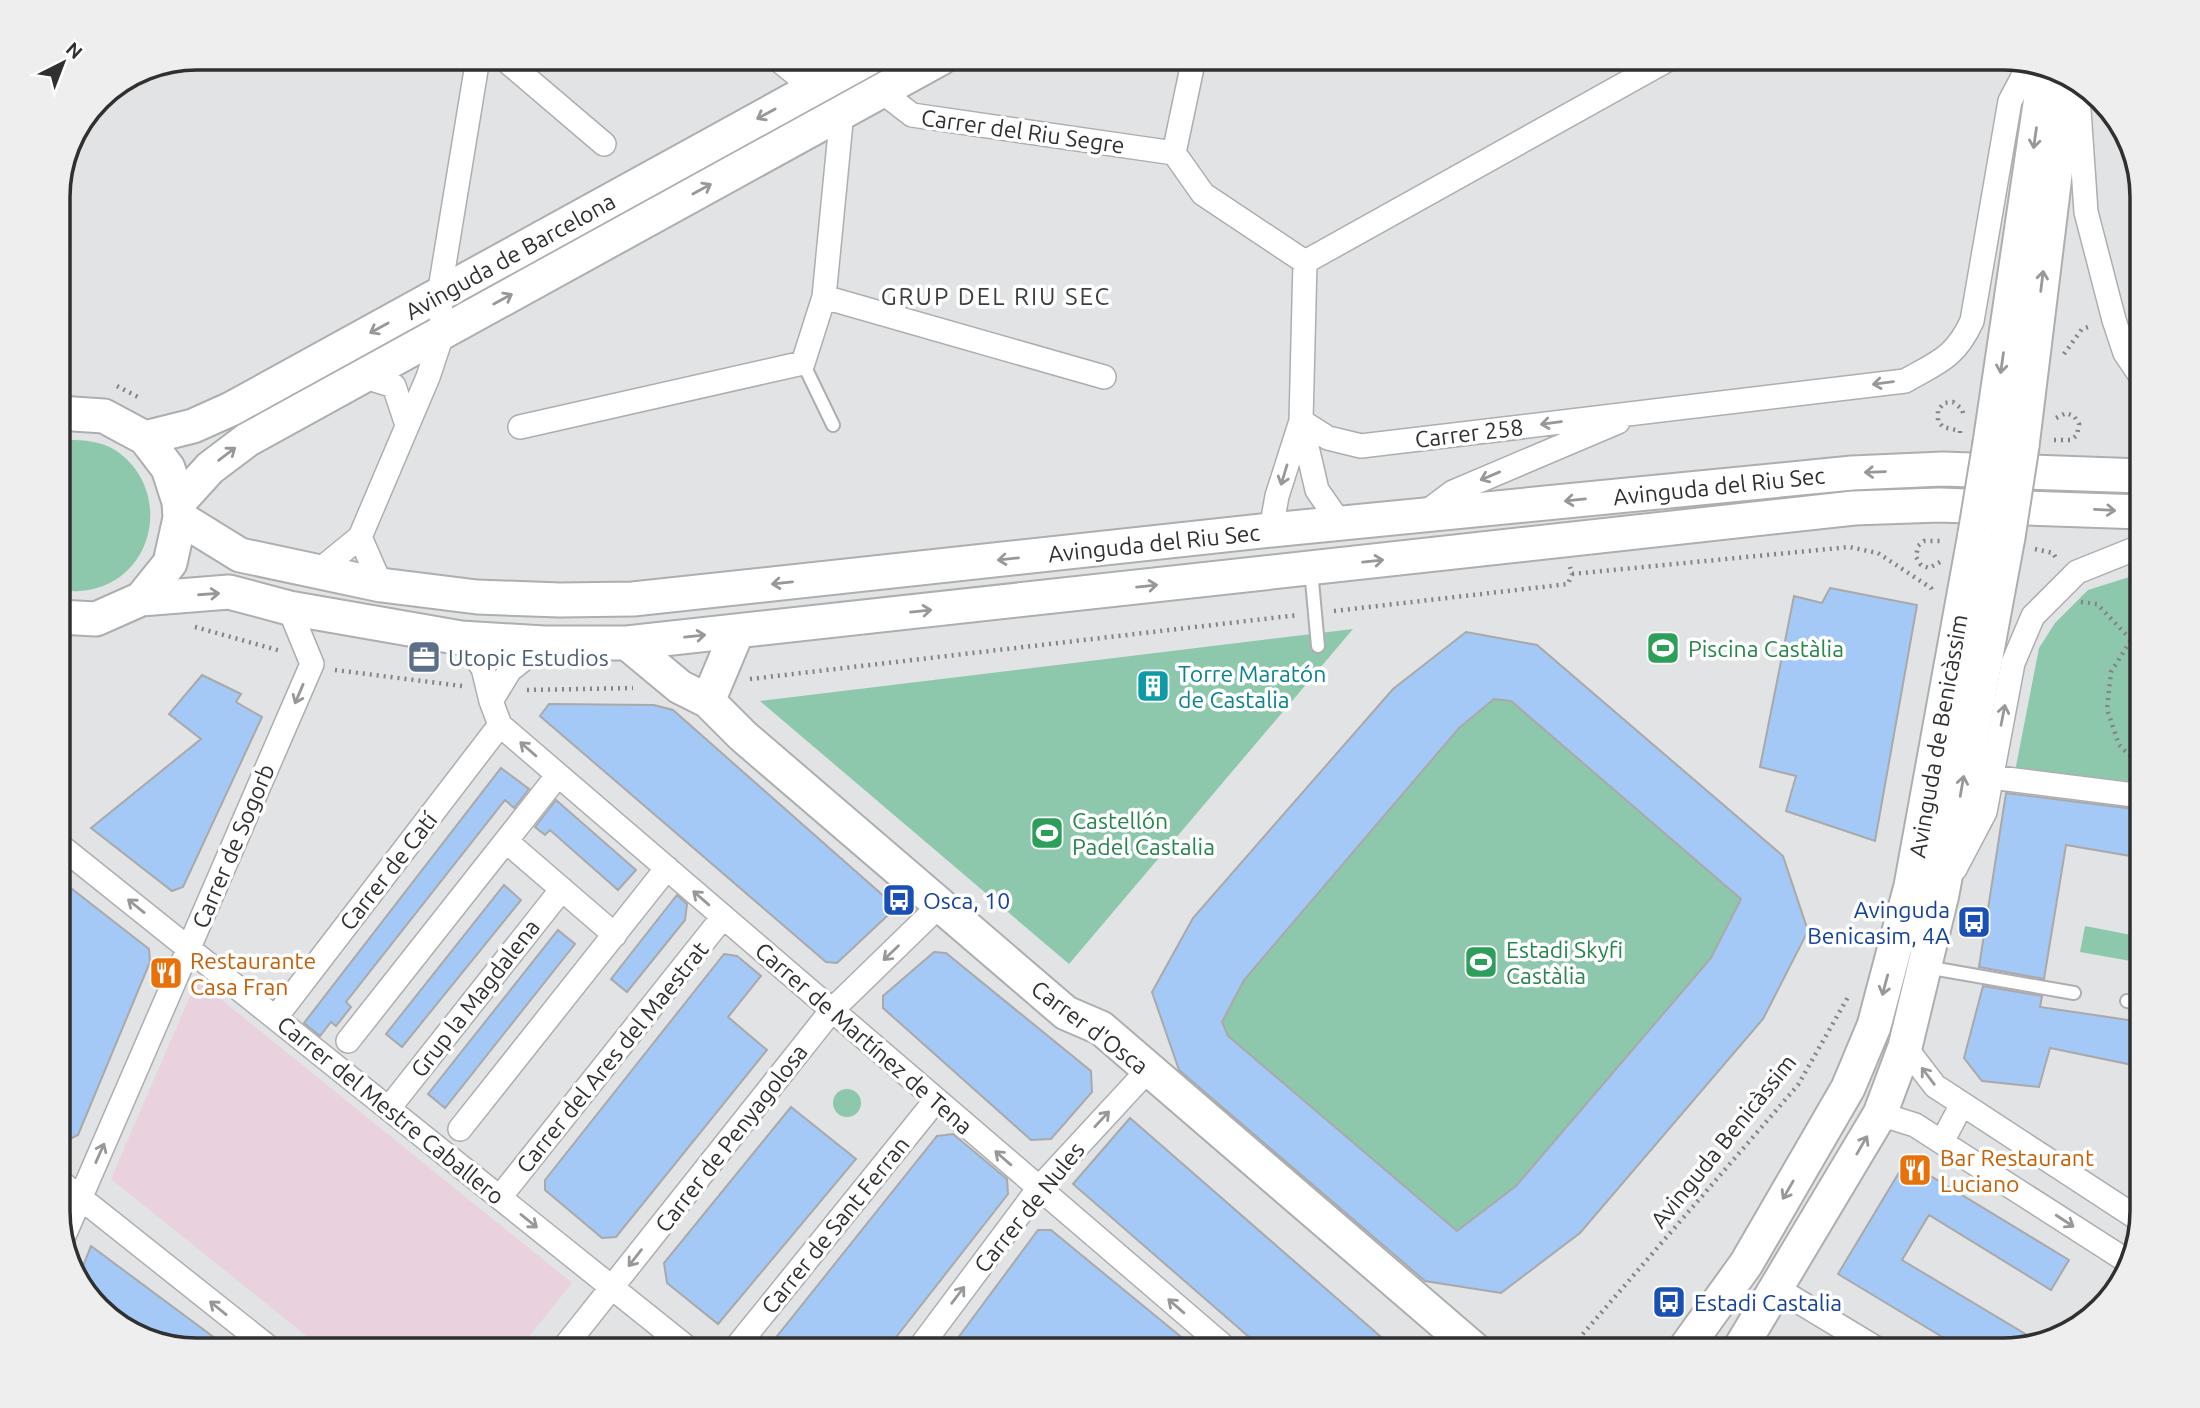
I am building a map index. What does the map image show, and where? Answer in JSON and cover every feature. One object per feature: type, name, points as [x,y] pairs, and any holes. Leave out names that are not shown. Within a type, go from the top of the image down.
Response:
[{"type":"street","points":[[316,573],[360,537],[428,377],[443,332],[439,295],[476,70]]},
{"type":"street","points":[[517,70],[604,144]]},
{"type":"street","points":[[791,70],[813,88]]},
{"type":"street","name":"Avinguda de Barcelona","points":[[145,438],[193,426],[232,409],[847,70]]},
{"type":"street","name":"Avinguda de Barcelona","points":[[180,510],[209,468],[247,439],[919,70]]},
{"type":"street","points":[[1191,70],[1174,153],[1203,194],[1305,262]]},
{"type":"street","points":[[1305,262],[1649,70]]},
{"type":"street","name":"Carrer 258","points":[[1301,421],[1328,438],[1362,446],[1905,381],[1945,358],[1963,340],[1972,321],[2010,101],[2025,72]]},
{"type":"street","name":"Avinguda de Benicàssim","points":[[1746,1338],[1880,1114],[1905,1047],[1942,894],[2006,537],[2006,445],[2044,77]]},
{"type":"street","name":"Avinguda de Benicàssim","points":[[2006,445],[2065,86]]},
{"type":"street","name":"Carrer del Riu Segre","points":[[881,91],[912,115],[1174,153]]},
{"type":"street","points":[[2078,94],[2086,212],[2114,320],[2130,349]]},
{"type":"street","points":[[520,427],[803,363],[824,298],[842,112]]},
{"type":"street","points":[[1305,262],[1301,421],[1317,490],[1340,523]]},
{"type":"street","points":[[824,298],[1104,377]]},
{"type":"street","points":[[362,376],[394,386],[428,377]]},
{"type":"street","points":[[394,386],[407,425]]},
{"type":"street","name":"Carrer 258","points":[[1423,515],[1453,492],[1643,411]]},
{"type":"street","points":[[70,415],[104,416],[145,438],[168,468],[180,510],[170,563],[141,599],[96,619],[70,618]]},
{"type":"street","points":[[1271,530],[1277,496],[1301,421]]},
{"type":"street","name":"Avinguda del Riu Sec","points":[[180,510],[240,555],[316,573],[380,585],[477,597],[633,599],[1271,530],[1852,473],[1943,469],[2130,476]]},
{"type":"street","name":"Avinguda del Riu Sec","points":[[141,599],[229,592],[289,608],[461,638],[544,643],[627,643],[1854,508],[1939,505],[2130,512]]},
{"type":"street","points":[[360,537],[380,585]]},
{"type":"street","name":"Avinguda de Benicàssim","points":[[1692,1338],[1752,1252],[1848,1088],[1874,1026],[2006,537]]},
{"type":"street","points":[[1942,894],[1985,812],[2013,663],[2033,616],[2077,572],[2130,551]]},
{"type":"street","name":"Carrer de Sogorb","points":[[70,1223],[312,664],[289,608]]},
{"type":"street","points":[[708,701],[737,632]]},
{"type":"street","points":[[461,638],[482,668],[500,725]]},
{"type":"street","points":[[491,701],[510,670],[544,643]]},
{"type":"street","name":"Carrer d'Osca","points":[[627,643],[680,687],[708,701],[743,736],[1066,1013],[1101,1028],[1461,1338]]},
{"type":"street","name":"Carrer de Martínez de Tena","points":[[500,725],[1214,1338]]},
{"type":"street","name":"Carrer de Catí","points":[[276,1017],[500,725]]},
{"type":"street","points":[[348,1041],[558,775]]},
{"type":"street","points":[[1991,777],[2130,794]]},
{"type":"street","points":[[506,841],[615,934]]},
{"type":"street","name":"Carrer del Mestre Caballero","points":[[70,854],[675,1338]]},
{"type":"street","points":[[460,1129],[667,868]]},
{"type":"street","name":"Grup la Magdalena","points":[[389,1108],[562,889]]},
{"type":"street","name":"Carrer de Penyagolosa","points":[[572,1338],[832,1010],[940,905]]},
{"type":"street","name":"Carrer del Ares del Maestrat","points":[[500,1197],[723,917]]},
{"type":"street","points":[[1905,1047],[1935,1086],[2130,1213]]},
{"type":"street","name":"Carrer de Nules","points":[[927,1338],[1038,1188],[1148,1070]]},
{"type":"street","name":"Carrer de Sant Ferran","points":[[744,1338],[936,1100]]},
{"type":"street","points":[[1942,1142],[1962,1104]]},
{"type":"street","points":[[1880,1114],[1915,1125],[2121,1257]]},
{"type":"street","points":[[70,1189],[257,1338]]},
{"type":"street","points":[[1777,1289],[1859,1338]]},
{"type":"lane","points":[[803,363],[833,425]]},
{"type":"lane","points":[[1311,568],[1318,646]]},
{"type":"lane","points":[[1924,967],[2074,993]]},
{"type":"path","points":[[2057,363],[2082,329],[2114,320]]},
{"type":"path","points":[[1963,420],[1962,409],[1953,402],[1944,403],[1938,410],[1938,421],[1943,427],[2006,445],[2071,440],[2077,435],[2079,424],[2074,416],[2066,413],[2056,418],[2053,429]]},
{"type":"path","points":[[1942,552],[1939,563],[1929,568],[1921,565],[1916,557],[1919,546],[1924,541],[1941,541],[1943,532]]},
{"type":"path","points":[[2006,537],[2035,550],[2053,553],[2058,570]]},
{"type":"path","points":[[1572,574],[1849,547],[1878,553],[1931,588]]},
{"type":"path","points":[[2049,598],[2097,604],[2130,638]]},
{"type":"path","points":[[2130,643],[2111,672],[2107,709],[2119,745],[2130,756]]},
{"type":"path","name":"Avinguda Benicàssim","points":[[1579,1338],[1798,1085],[1848,997],[1857,988]]},
{"type":"shaded area","points":[[197,980],[572,1283],[528,1338],[309,1338],[111,1179]]},
{"type":"green space","points":[[70,440],[98,443],[115,450],[134,467],[146,488],[150,511],[148,534],[139,555],[125,573],[105,585],[70,590]]},
{"type":"green space","points":[[2130,577],[2130,802],[2012,787],[2039,648],[2055,623],[2088,590]]},
{"type":"green space","name":"Castellón Padel Castalia","points":[[1353,629],[1069,964],[760,701]]},
{"type":"green space","name":"Estadi Skyfi Castàlia","points":[[1466,632],[1537,645],[1783,856],[1808,931],[1763,1019],[1580,1233],[1501,1293],[1424,1281],[1180,1074],[1152,992],[1193,918],[1393,689]]},
{"type":"green space","points":[[2085,926],[2130,935],[2130,961],[2080,952]]},
{"type":"green space","points":[[847,1089],[857,1093],[861,1103],[857,1113],[847,1117],[837,1113],[833,1103],[837,1093]]},
{"type":"building","points":[[1830,588],[1917,605],[1875,841],[1786,811],[1796,776],[1760,767],[1794,596],[1822,603]]},
{"type":"building","points":[[1466,632],[1537,645],[1783,856],[1808,931],[1763,1019],[1580,1233],[1501,1293],[1425,1281],[1179,1070],[1152,992],[1193,918],[1393,689]],"holes":[[[1494,699],[1511,701],[1741,899],[1711,958],[1516,1186],[1457,1231],[1228,1036],[1222,1022],[1244,980],[1459,728]]]},
{"type":"building","points":[[202,675],[241,694],[236,702],[262,717],[183,887],[172,891],[91,828],[201,739],[169,714]]},
{"type":"building","points":[[549,704],[654,705],[673,710],[887,899],[887,916],[837,963],[826,962],[540,716]]},
{"type":"building","points":[[501,768],[529,789],[514,808],[505,800],[346,1002],[351,1007],[336,1026],[331,1022],[320,1036],[304,1023]]},
{"type":"building","points":[[2006,793],[2130,808],[2130,856],[2066,845],[2044,979],[1979,967]]},
{"type":"building","points":[[556,800],[636,870],[618,890],[550,830],[545,835],[535,827]]},
{"type":"building","points":[[504,885],[521,900],[402,1047],[386,1034]]},
{"type":"building","points":[[70,887],[149,949],[150,962],[78,1135],[70,1139]]},
{"type":"building","points":[[677,895],[687,904],[685,920],[627,992],[611,979]]},
{"type":"building","points":[[558,930],[575,944],[445,1108],[428,1094]]},
{"type":"building","points":[[934,952],[946,953],[1091,1071],[1092,1092],[1051,1139],[1031,1140],[883,1008],[883,996]]},
{"type":"building","points":[[724,954],[737,956],[761,976],[728,1017],[767,1050],[616,1237],[602,1238],[545,1190],[545,1180]]},
{"type":"building","points":[[1983,986],[2042,996],[2040,1007],[2130,1020],[2130,1065],[2050,1048],[2039,1087],[1982,1081],[1964,1058]]},
{"type":"building","points":[[791,1107],[856,1159],[718,1324],[667,1283],[664,1263]]},
{"type":"building","points":[[1130,1118],[1382,1338],[1250,1338],[1073,1184]]},
{"type":"building","points":[[953,1134],[1007,1179],[1008,1194],[895,1338],[776,1338],[937,1136]]},
{"type":"building","points":[[1906,1161],[2069,1260],[2051,1290],[1929,1215],[1902,1260],[2028,1336],[2020,1337],[1944,1338],[1838,1274]]},
{"type":"building","points":[[1038,1230],[1051,1230],[1182,1338],[958,1338]]},
{"type":"building","points":[[91,1246],[215,1338],[172,1336],[126,1317],[107,1301],[83,1266]]},
{"type":"place","name":"Piscina Castàlia","points":[[1663,648]]},
{"type":"place","name":"Utopic Estudios","points":[[424,657]]},
{"type":"place","name":"Torre Maratón de Castalia","points":[[1153,686]]},
{"type":"place","name":"Castellón Padel Castalia","points":[[1047,833]]},
{"type":"place","name":"Osca, 10","points":[[899,900]]},
{"type":"place","name":"Avinguda Benicasim, 4A","points":[[1974,922]]},
{"type":"place","name":"Estadi Skyfi Castàlia","points":[[1481,962]]},
{"type":"place","name":"Restaurante Casa Fran","points":[[166,973]]},
{"type":"place","name":"Bar Restaurant Luciano","points":[[1915,1170]]},
{"type":"place","name":"Estadi Castalia","points":[[1669,1302]]},
{"type":"district","name":"GRUP DEL RIU SEC","points":[[996,296]]}]
